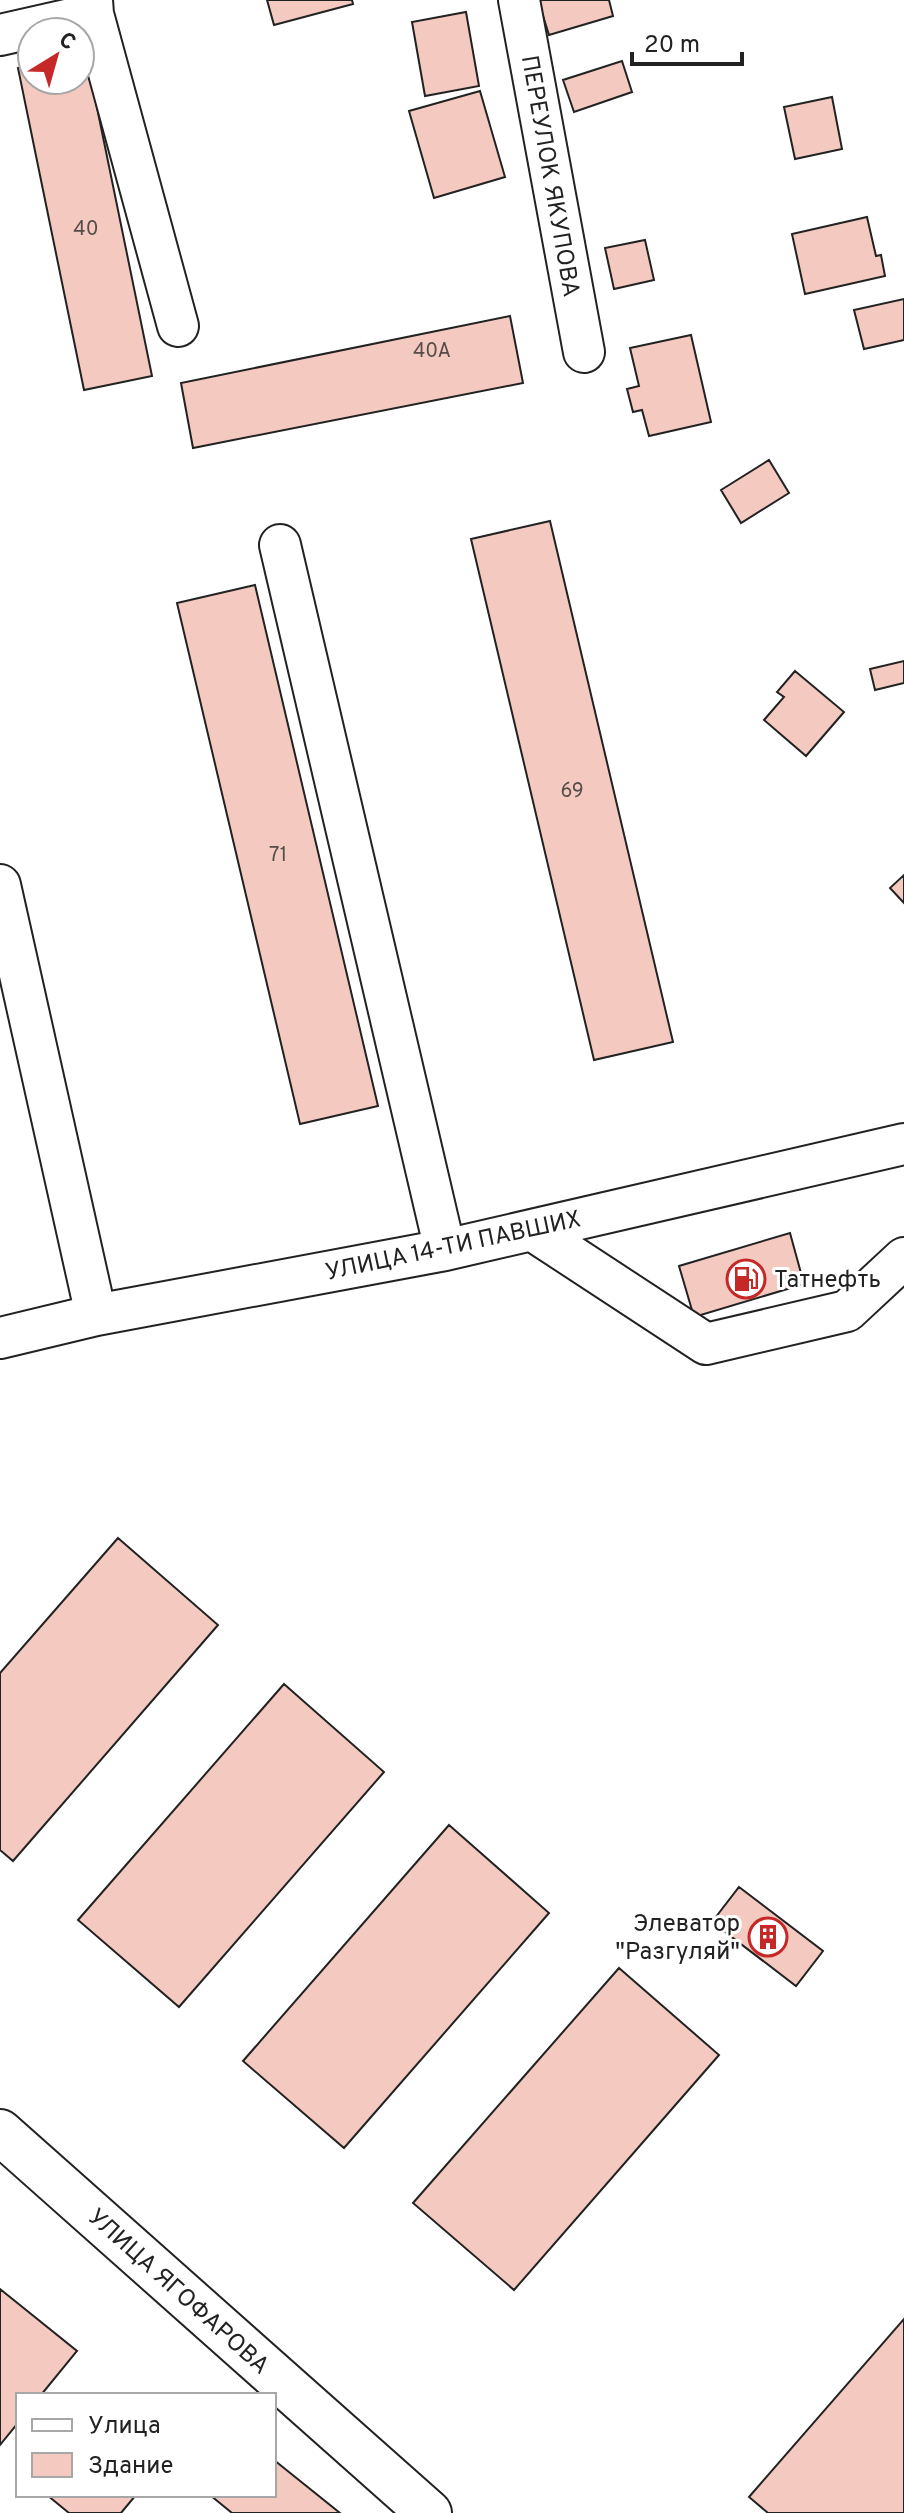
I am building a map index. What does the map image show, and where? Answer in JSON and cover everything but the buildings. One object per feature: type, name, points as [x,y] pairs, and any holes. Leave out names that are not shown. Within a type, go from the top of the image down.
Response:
[{"type":"main road","name":"УЛИЦА ЯГОФАРОВА","points":[[0,2132],[429,2513]]},
{"type":"street","name":"ПЕРЕУЛОК ЯКУПОВА","points":[[519,0],[584,352]]},
{"type":"street","points":[[0,35],[93,7],[178,326]]},
{"type":"street","points":[[280,545],[445,1250]]},
{"type":"street","points":[[0,885],[96,1315]]},
{"type":"street","name":"УЛИЦА 14-ТИ ПАВШИХ","points":[[0,1338],[96,1315],[445,1250],[896,1156]]},
{"type":"street","points":[[532,1230],[706,1344],[847,1311],[904,1258]]},
{"type":"place","name":"Татнефть","points":[[746,1279]]},
{"type":"place","name":"Элеватор \"Разгуляй\"","points":[[768,1937]]}]
